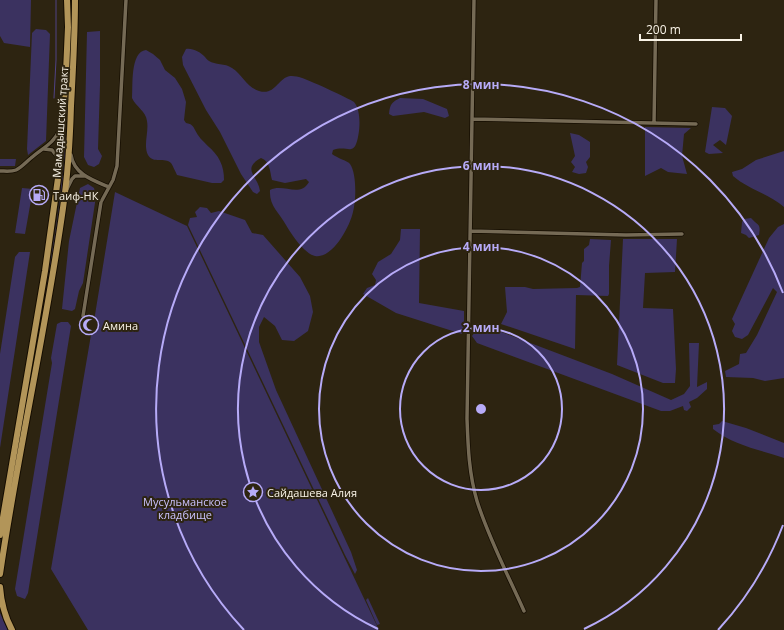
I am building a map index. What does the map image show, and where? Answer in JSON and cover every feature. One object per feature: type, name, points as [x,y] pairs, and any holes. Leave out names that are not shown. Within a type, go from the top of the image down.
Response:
[{"type":"main road","name":"Мамадышский тракт","points":[[0,535],[45,271],[60,162],[68,27],[68,0]]},
{"type":"main road","name":"Мамадышский тракт","points":[[0,574],[6,530],[37,363],[65,194],[74,67],[75,0]]},
{"type":"main road","points":[[0,587],[0,594],[7,621],[12,630]]},
{"type":"street","points":[[83,316],[101,202],[115,174],[117,166],[126,0]]},
{"type":"street","points":[[474,0],[467,419],[471,470],[477,500],[485,523],[524,611]]},
{"type":"street","points":[[654,123],[656,0]]},
{"type":"street","points":[[472,119],[696,124]]},
{"type":"street","points":[[0,171],[14,171],[24,165],[32,157],[44,149],[58,135],[63,123]]},
{"type":"street","points":[[69,147],[72,163],[76,168],[96,182],[109,187]]},
{"type":"street","points":[[44,149],[52,150],[60,162]]},
{"type":"street","points":[[65,194],[74,177],[78,175],[86,176]]},
{"type":"street","points":[[471,231],[626,235],[682,234]]},
{"type":"green space","points":[[0,0],[31,0],[30,47],[4,43],[0,36]]},
{"type":"green space","points":[[70,0],[72,0],[71,74],[65,173],[53,256],[35,353],[60,199],[69,92]]},
{"type":"green space","points":[[36,29],[46,30],[50,34],[46,141],[28,155],[32,33]]},
{"type":"green space","points":[[100,31],[98,149],[102,156],[99,164],[94,167],[88,165],[84,157],[87,32]]},
{"type":"green space","points":[[186,49],[196,51],[211,62],[226,65],[232,68],[251,87],[259,91],[269,91],[286,77],[295,76],[303,78],[354,102],[357,108],[359,120],[359,131],[356,145],[350,149],[333,150],[332,154],[349,163],[352,168],[355,188],[354,207],[351,218],[340,240],[328,252],[322,256],[315,256],[307,252],[291,233],[275,209],[271,200],[270,190],[275,188],[301,189],[309,182],[306,179],[285,183],[272,180],[268,164],[261,158],[255,162],[251,169],[260,191],[257,194],[253,192],[241,174],[183,65],[182,57]]},
{"type":"green space","points":[[146,50],[160,60],[165,70],[175,78],[182,89],[186,102],[184,120],[186,123],[193,126],[201,139],[218,157],[224,172],[224,180],[221,183],[212,183],[177,175],[171,163],[166,160],[156,160],[150,158],[148,155],[146,147],[146,118],[132,98],[133,70],[135,63],[141,52]]},
{"type":"green space","points":[[400,98],[423,99],[447,109],[449,116],[445,118],[424,112],[393,116],[389,114],[392,104]]},
{"type":"green space","points":[[712,107],[725,108],[732,116],[726,145],[720,140],[713,145],[723,153],[709,154],[705,152]]},
{"type":"green space","points":[[645,127],[691,128],[684,134],[682,156],[687,174],[668,172],[661,168],[645,176]]},
{"type":"green space","points":[[570,133],[579,135],[590,142],[590,157],[586,162],[588,167],[586,173],[579,174],[572,172],[575,167],[571,162],[575,156]]},
{"type":"green space","points":[[784,151],[784,207],[772,198],[739,181],[733,176],[732,172],[742,169],[756,160]]},
{"type":"green space","points":[[0,159],[16,159],[15,166],[0,166]]},
{"type":"green space","points":[[88,184],[94,188],[96,196],[83,283],[79,291],[75,309],[72,311],[62,309],[69,241],[80,188]]},
{"type":"green space","points":[[22,188],[33,189],[25,234],[15,233]]},
{"type":"green space","name":"Мусульманское кладбище","points":[[115,192],[187,226],[379,630],[88,630],[51,569],[92,329],[86,326],[88,323],[93,325],[94,321]]},
{"type":"green space","points":[[200,207],[207,208],[211,213],[219,211],[245,220],[252,233],[263,235],[300,277],[310,296],[313,312],[308,331],[294,341],[282,340],[275,326],[264,317],[259,327],[259,342],[276,390],[351,552],[357,570],[355,574],[188,225],[190,218],[197,217],[195,212]]},
{"type":"green space","points":[[751,218],[758,225],[760,231],[759,235],[749,238],[741,233],[742,222],[744,219]]},
{"type":"green space","points":[[784,224],[784,378],[765,381],[753,378],[726,377],[725,371],[739,364],[740,354],[746,353],[757,335],[777,292],[773,288],[748,335],[742,339],[735,337],[732,331],[735,324],[732,319],[769,238],[778,227]]},
{"type":"green space","points":[[401,229],[420,229],[419,303],[464,311],[464,331],[462,334],[396,313],[363,294],[367,288],[375,285],[376,280],[372,274],[378,262],[391,254],[400,240]]},
{"type":"green space","points":[[590,239],[611,240],[609,294],[608,296],[576,295],[575,349],[501,324],[507,312],[505,287],[525,287],[533,289],[580,287],[582,263],[584,261],[584,249],[589,245]]},
{"type":"green space","points":[[623,239],[677,239],[675,272],[645,273],[643,308],[673,309],[676,369],[675,383],[663,383],[617,365]]},
{"type":"green space","points":[[19,252],[30,252],[0,448],[0,354],[15,257]]},
{"type":"green space","points":[[61,322],[68,322],[71,326],[28,593],[25,599],[17,596],[15,589],[52,363],[51,358],[57,324]]},
{"type":"green space","points":[[478,323],[612,374],[671,400],[684,394],[690,386],[689,343],[699,343],[697,387],[707,382],[707,389],[697,398],[689,402],[691,407],[687,411],[684,410],[683,406],[670,411],[661,411],[477,343],[472,336]]},
{"type":"green space","points":[[722,421],[746,428],[784,443],[784,458],[738,443],[721,435],[713,429],[713,425],[719,424]]},
{"type":"green space","points":[[368,598],[380,624],[377,625],[366,600]]},
{"type":"green space","points":[[0,613],[8,630],[0,630]]},
{"type":"waterway","points":[[54,98],[56,60],[56,0]]},
{"type":"place","name":"Таиф-НК","points":[[39,195]]},
{"type":"place","name":"Амина","points":[[89,325]]},
{"type":"place","name":"Сайдашева Алия","points":[[253,492]]}]
